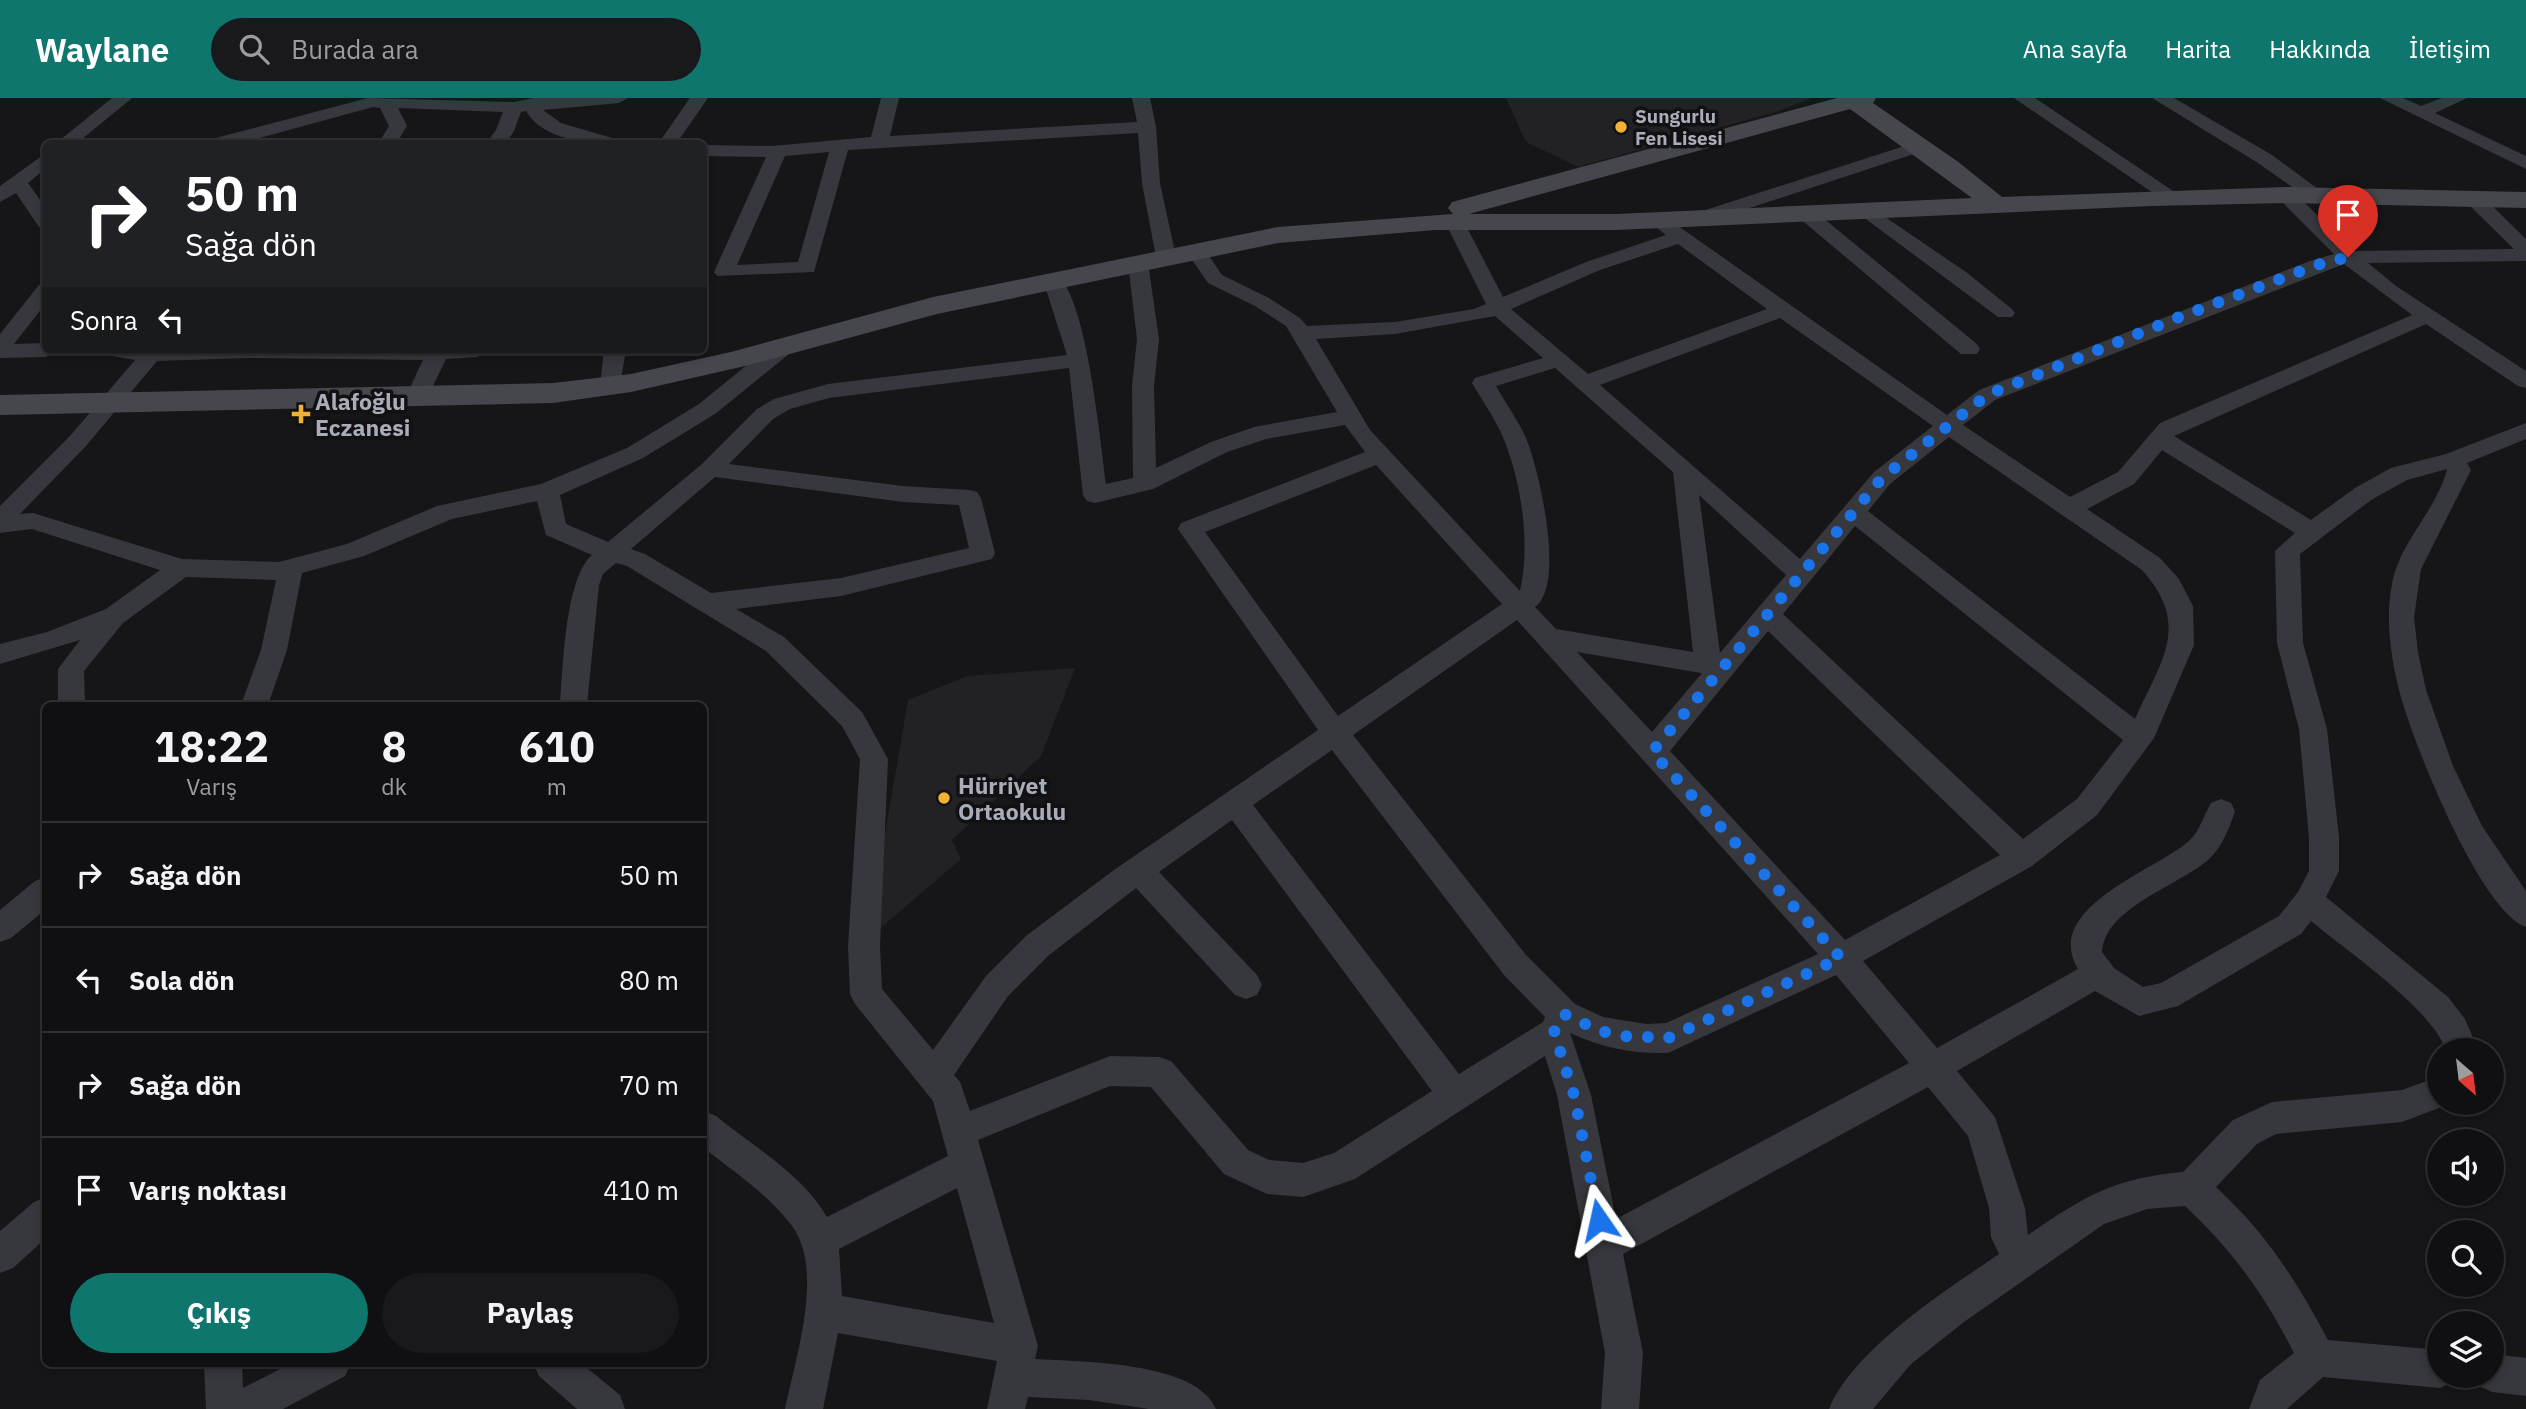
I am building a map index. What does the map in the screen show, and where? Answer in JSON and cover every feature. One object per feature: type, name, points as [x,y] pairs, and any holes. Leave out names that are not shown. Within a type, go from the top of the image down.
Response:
[{"type":"main road","points":[[1382,227],[1856,99],[1995,204]]},
{"type":"main road","points":[[0,405],[110,400],[553,393],[611,386],[734,360],[859,324],[1053,280],[1278,235],[1455,222],[1657,220],[1690,228],[1805,213],[2172,197],[2316,195],[2526,200]]},
{"type":"street","points":[[69,140],[123,98]]},
{"type":"street","points":[[228,140],[358,104],[388,101],[530,104],[619,98]]},
{"type":"street","points":[[670,140],[699,98]]},
{"type":"street","points":[[879,142],[889,111],[890,98]]},
{"type":"street","points":[[1141,98],[1147,127],[1151,183],[1166,257]]},
{"type":"street","points":[[2023,98],[2172,197]]},
{"type":"street","points":[[2161,98],[2256,153],[2316,195]]},
{"type":"street","points":[[2389,98],[2526,163]]},
{"type":"street","points":[[2420,113],[2458,98]]},
{"type":"street","points":[[388,101],[389,111],[398,126],[389,140]]},
{"type":"street","points":[[498,140],[530,104]]},
{"type":"street","points":[[530,104],[537,115],[555,127],[599,140]]},
{"type":"street","points":[[707,150],[778,151],[879,142],[1147,127]]},
{"type":"street","points":[[778,151],[724,272],[807,268],[840,145]]},
{"type":"street","points":[[1301,333],[1448,322],[1498,308],[1593,266],[1690,228],[1920,146]]},
{"type":"street","points":[[0,196],[30,189],[42,166]]},
{"type":"street","points":[[30,189],[42,214]]},
{"type":"street","points":[[2286,195],[2348,257],[2428,316],[2526,381]]},
{"type":"street","points":[[2473,198],[2526,252]]},
{"type":"street","points":[[1866,210],[1950,269],[2005,313]]},
{"type":"street","points":[[1805,213],[1969,349]]},
{"type":"street","points":[[1455,222],[1498,308],[1684,468],[1801,575]]},
{"type":"street","points":[[818,1241],[963,1148],[1110,1071],[1159,1072],[1236,1162],[1267,1177],[1303,1180],[1343,1167],[1455,1095],[1559,1023],[1623,1036],[1668,1038],[1841,958],[2022,857],[2087,807],[2140,738],[2181,645],[2183,631],[2180,606],[2170,585],[2151,564],[1783,310],[1690,228]]},
{"type":"street","points":[[1196,251],[1215,279],[1262,302],[1293,322],[1351,417],[1380,455],[1841,958],[1983,1128],[2007,1208],[2009,1237],[2022,1259]]},
{"type":"street","points":[[1652,752],[1714,668],[1768,615],[1882,478],[1987,395],[2317,265],[2348,257],[2526,252]]},
{"type":"street","points":[[1138,263],[1148,339],[1143,386],[1145,483]]},
{"type":"street","points":[[1053,280],[1079,360],[1095,495],[1145,483],[1192,458],[1278,427],[1351,417]]},
{"type":"street","points":[[0,350],[42,294]]},
{"type":"street","points":[[1586,382],[1783,310]]},
{"type":"street","points":[[2069,508],[2126,478],[2158,436],[2168,428],[2195,414],[2428,316]]},
{"type":"street","points":[[0,526],[33,521],[181,568],[279,571],[355,550],[446,512],[547,491],[635,453],[707,409],[786,345]]},
{"type":"street","points":[[0,350],[42,350]]},
{"type":"street","points":[[0,520],[78,441],[151,354]]},
{"type":"street","points":[[417,396],[423,354]]},
{"type":"street","points":[[611,386],[615,354]]},
{"type":"street","points":[[573,702],[586,585],[592,569],[710,469],[765,415],[782,404],[828,391],[1079,360]]},
{"type":"street","points":[[934,1076],[997,986],[1037,946],[1138,870],[1532,596],[1535,559],[1528,493],[1517,443],[1483,383],[1559,360]]},
{"type":"street","points":[[2221,811],[2216,825],[2200,849],[2109,906],[2091,928],[2087,943],[2088,953],[2098,974],[2139,1002],[2166,996],[2290,925],[2309,901],[2324,871],[2325,837],[2313,729],[2290,643],[2287,551],[2363,494],[2399,474],[2453,460],[2526,430]]},
{"type":"street","points":[[2158,436],[2312,531]]},
{"type":"street","points":[[1380,455],[1190,529],[1335,733],[1559,1023],[1624,1353],[1620,1409]]},
{"type":"street","points":[[2453,460],[2459,470],[2453,488],[2417,545],[2403,585],[2401,639],[2416,701],[2456,803],[2488,863],[2526,914]]},
{"type":"street","points":[[1684,468],[1714,668]]},
{"type":"street","points":[[706,603],[841,587],[983,553],[969,498],[903,494],[710,469]]},
{"type":"street","points":[[547,491],[555,529],[582,543],[636,560],[775,644],[852,719],[874,759],[864,946],[866,994],[948,1093],[963,1148],[1013,1377]]},
{"type":"street","points":[[1853,512],[2140,738]]},
{"type":"street","points":[[0,654],[53,640],[115,615],[181,568]]},
{"type":"street","points":[[256,702],[274,650],[291,568]]},
{"type":"street","points":[[72,702],[71,669],[115,615]]},
{"type":"street","points":[[1768,615],[2022,857]]},
{"type":"street","points":[[1548,638],[1714,668]]},
{"type":"street","points":[[1235,803],[1455,1095]]},
{"type":"street","points":[[1138,870],[1246,985]]},
{"type":"street","points":[[0,929],[42,893]]},
{"type":"street","points":[[2309,901],[2437,1007],[2457,1038]]},
{"type":"street","points":[[1604,1245],[1932,1068],[2098,974]]},
{"type":"street","points":[[1848,1409],[1898,1351],[2022,1259],[2094,1210],[2147,1192],[2190,1188],[2245,1132],[2272,1118],[2402,1106],[2427,1097]]},
{"type":"street","points":[[707,1131],[807,1216],[818,1241],[826,1279],[804,1409]]},
{"type":"street","points":[[2190,1188],[2236,1230],[2280,1288],[2317,1359]]},
{"type":"street","points":[[0,1255],[42,1218]]},
{"type":"street","points":[[821,1311],[1013,1377],[1089,1381],[1170,1393],[1197,1409]]},
{"type":"street","points":[[2268,1409],[2274,1394],[2317,1359],[2427,1368]]},
{"type":"street","points":[[222,1367],[225,1409]]},
{"type":"street","points":[[243,1409],[324,1367]]},
{"type":"street","points":[[557,1367],[606,1409]]},
{"type":"street","points":[[2504,1374],[2526,1377]]},
{"type":"shaded area","name":"Sungurlu Fen Lisesi","points":[[1506,98],[1812,98],[1776,112],[1578,167],[1526,142]]},
{"type":"shaded area","name":"Hürriyet Ortaokulu","points":[[1075,668],[1041,756],[952,840],[961,859],[877,931],[873,904],[908,700],[967,676]]},
{"type":"place","name":"Sungurlu Fen Lisesi","points":[[1621,127]]},
{"type":"place","name":"Alafoğlu Eczanesi","points":[[301,414]]},
{"type":"place","name":"Hürriyet Ortaokulu","points":[[944,798]]},
{"type":"route","points":[[1599,1220],[1574,1095],[1554,1032],[1564,1014],[1600,1031],[1646,1039],[1668,1038],[1841,958],[1652,752],[1882,478],[1987,395],[2177,318],[2317,265],[2348,257]]}]
